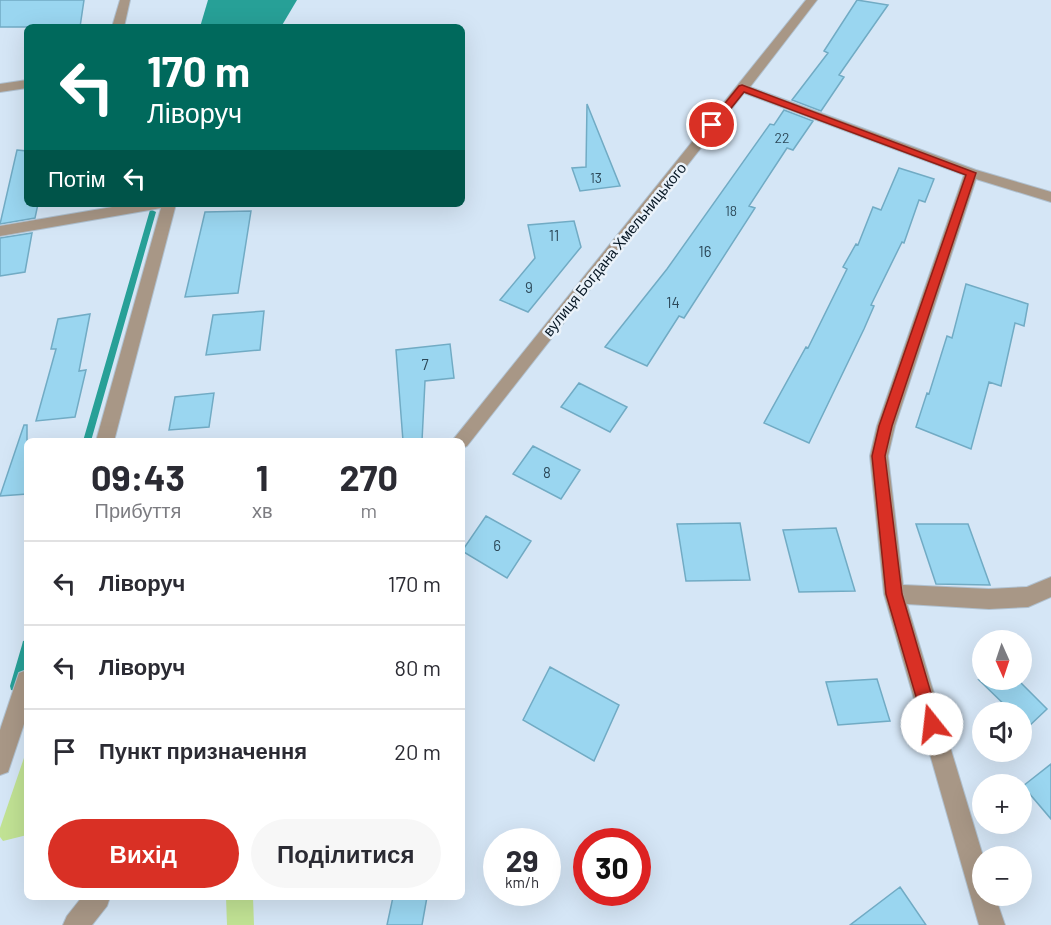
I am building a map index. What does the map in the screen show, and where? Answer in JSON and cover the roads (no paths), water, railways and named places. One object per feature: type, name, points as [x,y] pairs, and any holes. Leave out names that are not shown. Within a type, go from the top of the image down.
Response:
[{"type":"street","points":[[119,24],[125,0]]},
{"type":"street","name":"вулиця Богдана Хмельницького","points":[[463,438],[812,0]]},
{"type":"street","points":[[0,88],[24,84]]},
{"type":"street","points":[[742,88],[971,173],[1051,197]]},
{"type":"street","points":[[971,173],[886,426],[879,456],[894,594],[972,858]]},
{"type":"street","points":[[0,231],[140,207]]},
{"type":"street","points":[[106,438],[168,207]]},
{"type":"street","points":[[894,594],[1009,598],[1028,597],[1051,587]]},
{"type":"street","points":[[0,764],[24,690]]},
{"type":"street","points":[[76,925],[96,900]]},
{"type":"street","points":[[986,906],[992,925]]},
{"type":"waterway","points":[[88,438],[152,212]]},
{"type":"waterway","points":[[15,686],[24,655]]}]
